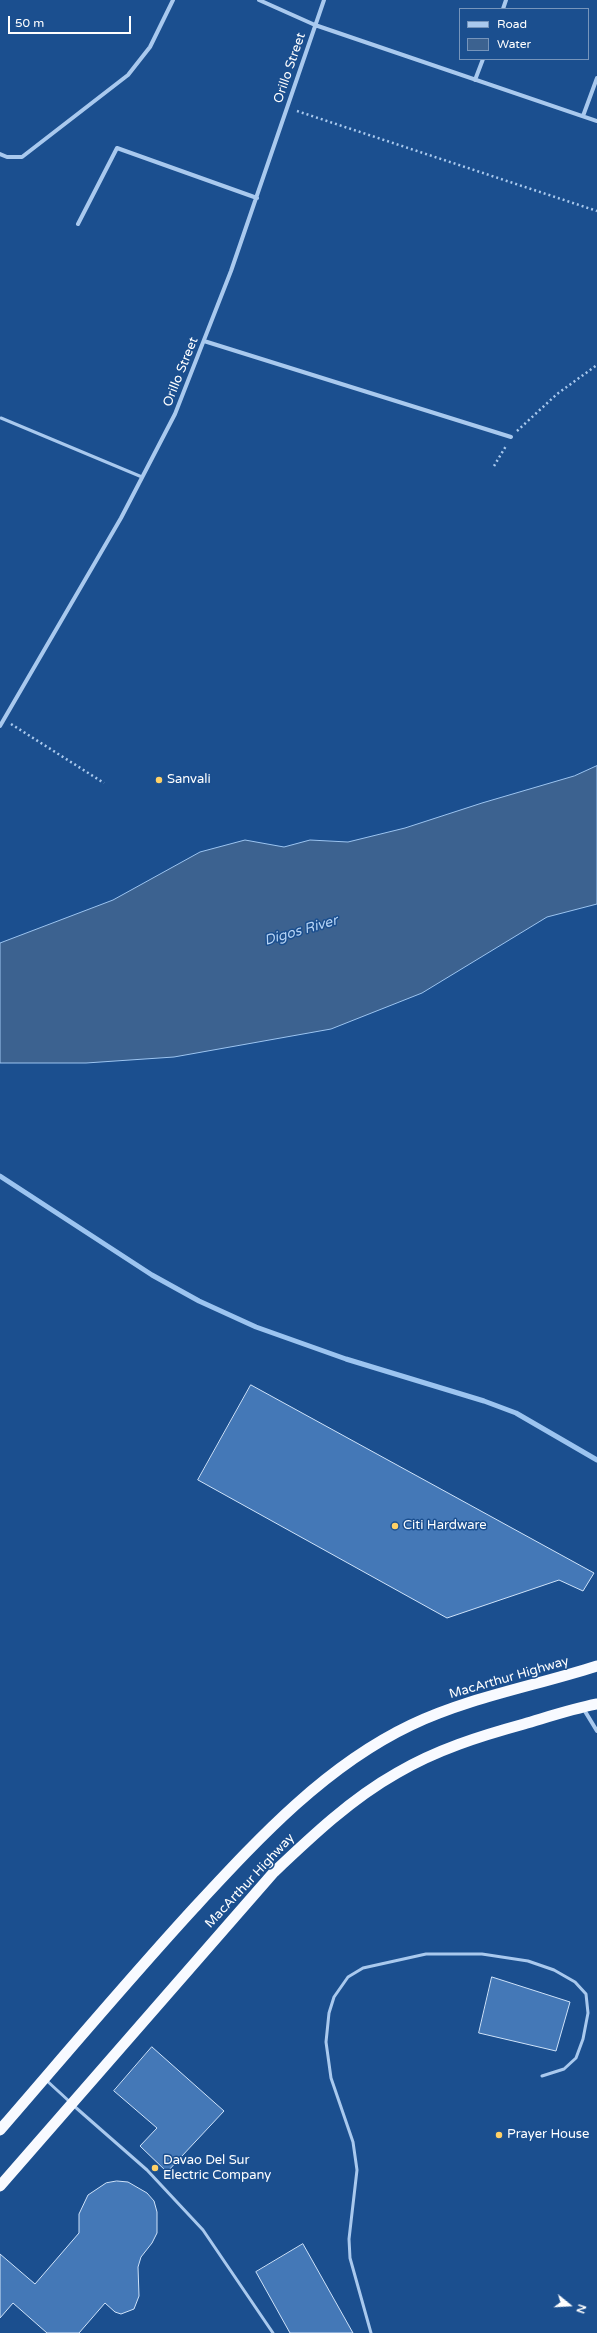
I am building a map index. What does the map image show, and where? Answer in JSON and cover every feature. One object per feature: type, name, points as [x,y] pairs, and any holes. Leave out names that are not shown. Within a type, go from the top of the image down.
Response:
[{"type":"highway","name":"MacArthur Highway","points":[[0,2130],[170,1934],[260,1837],[293,1805],[332,1774],[367,1750],[418,1722],[482,1699],[597,1666]]},
{"type":"highway","name":"MacArthur Highway","points":[[0,2186],[274,1872],[319,1829],[364,1794],[396,1773],[427,1756],[485,1735],[597,1704]]},
{"type":"street","points":[[0,154],[8,157],[22,157],[128,75],[150,47],[173,0]]},
{"type":"street","points":[[259,0],[315,25],[597,121]]},
{"type":"street","name":"Orillo Street","points":[[0,726],[49,645],[176,414],[257,198],[324,0]]},
{"type":"street","points":[[475,80],[484,60]]},
{"type":"street","points":[[583,116],[597,78]]},
{"type":"street","points":[[78,224],[117,148],[257,198]]},
{"type":"street","points":[[204,341],[511,437]]},
{"type":"street","points":[[582,1707],[597,1731]]},
{"type":"lane","points":[[1,418],[142,477]]},
{"type":"lane","points":[[371,2333],[350,2258],[349,2239],[357,2170],[354,2149],[332,2078],[326,2042],[329,2013],[334,1997],[348,1977],[363,1968],[426,1954],[482,1954],[528,1961],[554,1970],[575,1982],[586,1994],[588,2013],[583,2039],[576,2058],[564,2069],[542,2076]]},
{"type":"lane","points":[[44,2079],[147,2170],[204,2230],[273,2333]]},
{"type":"path","points":[[287,107],[597,210]]},
{"type":"path","points":[[494,466],[511,437],[557,394],[597,366]]},
{"type":"path","points":[[4,720],[104,783]]},
{"type":"water","name":"Digos River","points":[[597,766],[597,904],[547,917],[422,993],[331,1029],[174,1057],[86,1063],[0,1063],[0,943],[113,900],[200,852],[245,840],[284,847],[310,840],[348,842],[405,828],[482,803],[574,776]]},
{"type":"building","name":"Citi Hardware","points":[[251,1385],[594,1573],[583,1591],[559,1580],[447,1618],[198,1480]]},
{"type":"building","points":[[492,1977],[570,2002],[556,2051],[479,2033]]},
{"type":"building","points":[[152,2047],[224,2111],[167,2172],[140,2146],[157,2128],[114,2091]]},
{"type":"building","points":[[117,2181],[128,2182],[147,2193],[154,2201],[157,2212],[157,2233],[152,2243],[141,2257],[138,2267],[139,2296],[134,2309],[121,2314],[115,2312],[105,2303],[79,2333],[47,2333],[13,2303],[0,2318],[0,2254],[35,2284],[79,2233],[79,2214],[88,2195],[106,2183]]},
{"type":"building","points":[[303,2244],[353,2333],[290,2333],[256,2272]]},
{"type":"waterway","points":[[0,1176],[152,1275],[199,1301],[256,1327],[346,1359],[484,1401],[516,1413],[597,1460]]},
{"type":"place","name":"Sanvali","points":[[159,780]]},
{"type":"place","name":"Citi Hardware","points":[[395,1526]]},
{"type":"place","name":"Prayer House","points":[[499,2135]]},
{"type":"place","name":"Davao Del Sur Electric Company","points":[[155,2168]]}]
